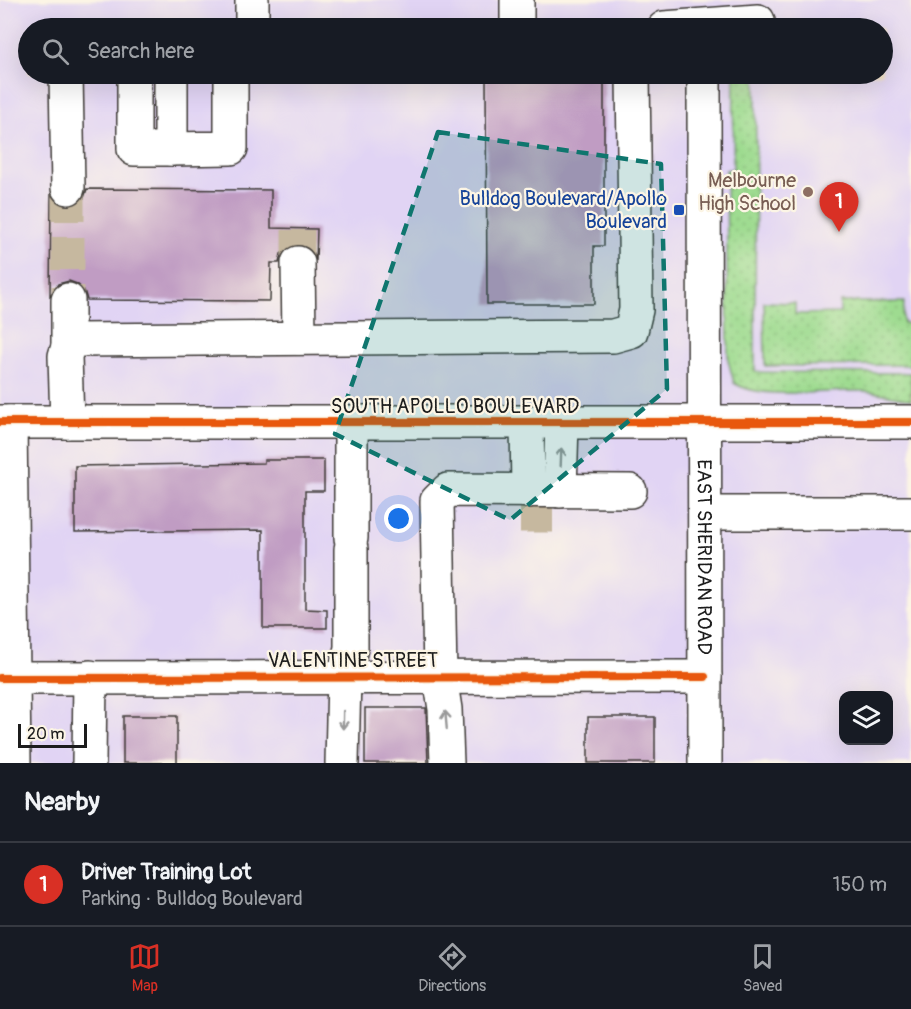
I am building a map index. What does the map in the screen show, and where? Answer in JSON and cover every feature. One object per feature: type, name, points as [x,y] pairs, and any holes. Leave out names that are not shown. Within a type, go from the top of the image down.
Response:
[{"type":"street","points":[[252,0],[252,18]]},
{"type":"street","points":[[517,0],[517,18]]},
{"type":"street","points":[[66,84],[68,188]]},
{"type":"street","points":[[134,84],[134,149],[231,148],[231,84]]},
{"type":"street","points":[[171,84],[171,149]]},
{"type":"street","points":[[68,347],[77,340],[613,336],[631,331],[636,310],[633,84]]},
{"type":"street","name":"EAST SHERIDAN ROAD","points":[[704,84],[705,763]]},
{"type":"street","points":[[298,263],[299,338]]},
{"type":"street","points":[[67,422],[65,356],[68,347],[68,300]]},
{"type":"street","points":[[5,422],[7,678],[14,763]]},
{"type":"street","name":"SOUTH APOLLO BOULEVARD","points":[[5,422],[911,422]]},
{"type":"street","points":[[526,422],[544,500]]},
{"type":"street","points":[[544,500],[562,422]]},
{"type":"street","points":[[342,763],[344,677],[351,648],[351,423]]},
{"type":"street","points":[[447,763],[445,709],[440,677],[437,501],[448,490],[544,500],[630,491]]},
{"type":"street","points":[[706,513],[911,513]]},
{"type":"street","name":"VALENTINE STREET","points":[[7,678],[705,676]]},
{"type":"street","points":[[89,763],[90,677]]},
{"type":"highlighted area","points":[[438,132],[661,164],[667,389],[510,520],[335,434]]},
{"type":"shaded area","points":[[0,0],[911,0],[911,763],[0,763]]},
{"type":"green space","points":[[734,84],[756,84],[755,372],[911,373],[911,400],[866,391],[761,392],[734,383],[728,360],[726,170],[733,169]]},
{"type":"green space","points":[[764,302],[795,303],[795,314],[840,313],[840,302],[904,302],[903,323],[911,324],[911,365],[765,366]]},
{"type":"building","points":[[486,84],[604,84],[604,246],[594,246],[594,304],[487,304]]},
{"type":"building","points":[[87,189],[271,190],[271,228],[317,229],[316,261],[314,253],[307,246],[297,244],[288,247],[281,254],[279,263],[271,263],[270,301],[87,300],[84,290],[69,281],[58,284],[50,296],[51,195],[58,204],[69,207],[78,204],[84,198]]},
{"type":"building","points":[[264,460],[324,460],[324,491],[305,491],[305,609],[327,610],[327,628],[263,628],[263,530],[75,532],[75,466],[264,463]]},
{"type":"building","points":[[365,708],[426,708],[428,763],[365,763]]},
{"type":"building","points":[[123,716],[177,716],[177,763],[123,763]]},
{"type":"building","points":[[588,717],[655,717],[655,763],[588,763]]},
{"type":"tunnel","points":[[68,188],[68,300]]},
{"type":"tunnel","points":[[298,229],[298,263]]},
{"type":"tunnel","points":[[520,516],[568,516]]},
{"type":"cycle path","points":[[0,422],[911,422]]},
{"type":"cycle path","points":[[0,678],[705,677]]},
{"type":"place","name":"Melbourne High School","points":[[808,192]]},
{"type":"place","name":"Bulldog Boulevard/Apollo Boulevard","points":[[679,210]]},
{"type":"place","name":"Driver Training Lot","points":[[839,232]]}]
